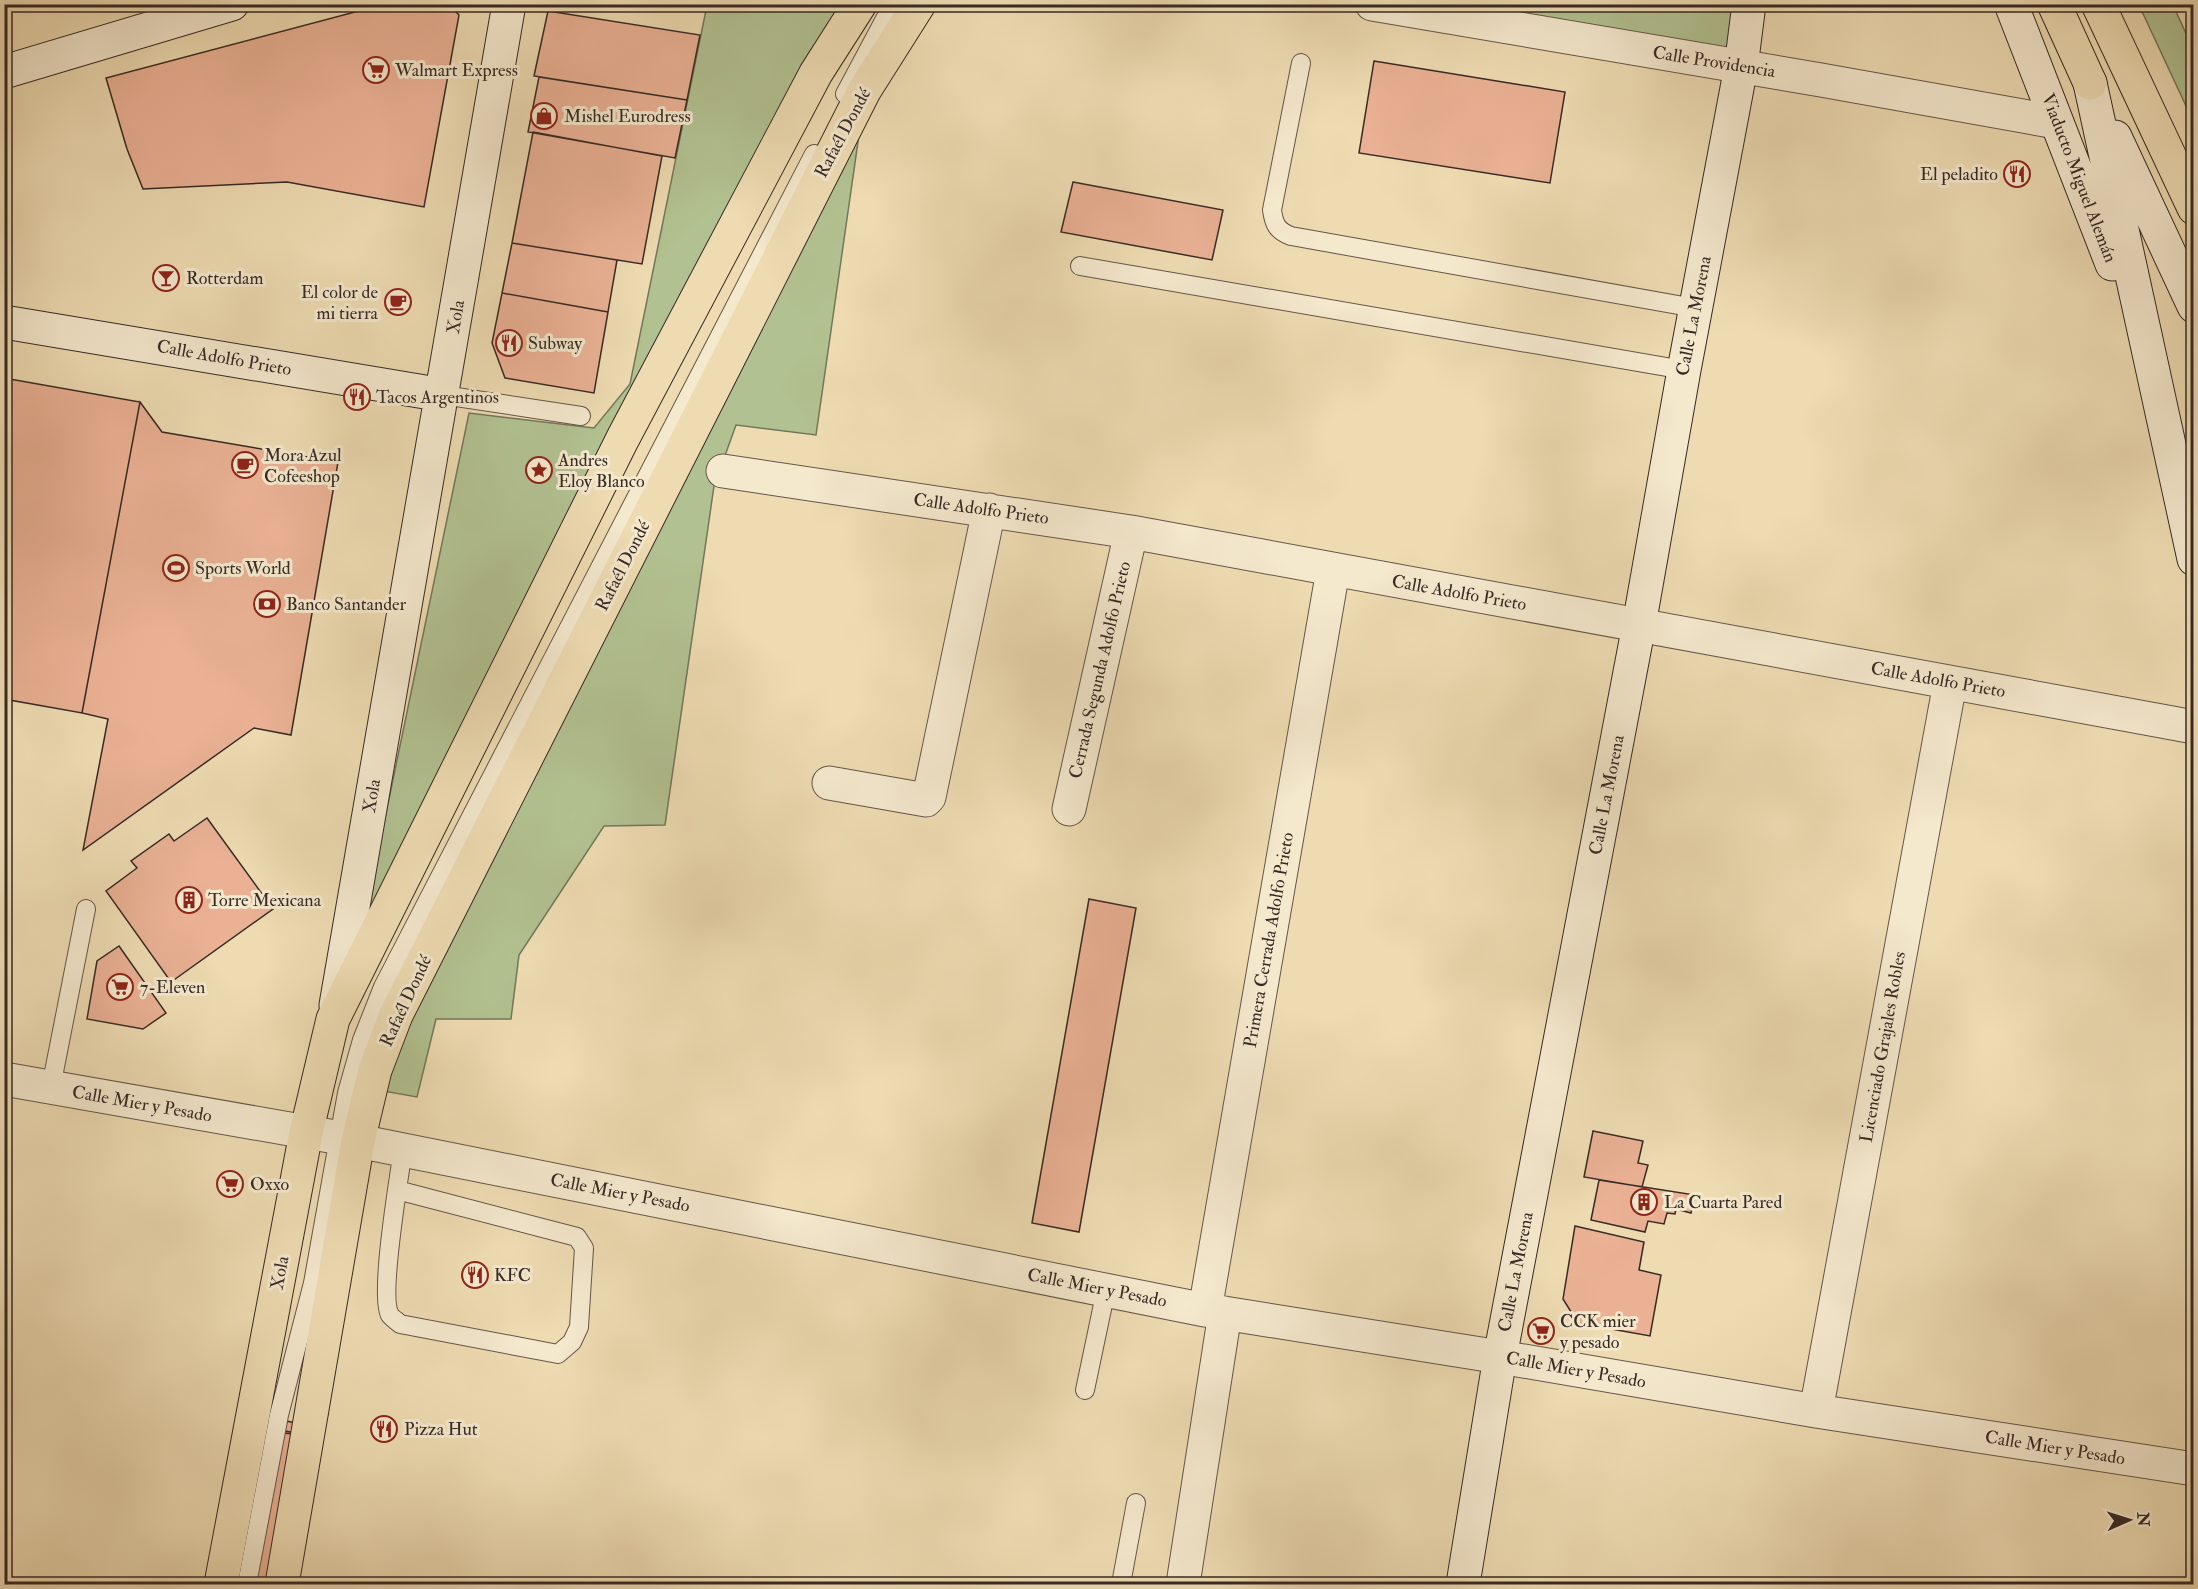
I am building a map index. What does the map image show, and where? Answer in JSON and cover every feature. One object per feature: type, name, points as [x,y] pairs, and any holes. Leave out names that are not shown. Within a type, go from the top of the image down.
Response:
[{"type":"main road","points":[[333,1019],[628,430],[816,73],[860,4]]},
{"type":"main road","name":"Rafaél Dondé","points":[[348,1140],[396,1015],[864,91],[919,4]]},
{"type":"main road","points":[[2054,4],[2090,83]]},
{"type":"main road","points":[[2098,4],[2193,208]]},
{"type":"main road","name":"Xola","points":[[221,1584],[306,1133],[333,1019]]},
{"type":"main road","points":[[282,1584],[348,1140]]},
{"type":"street","points":[[4,72],[232,4]]},
{"type":"street","name":"Xola","points":[[333,1019],[509,4]]},
{"type":"street","name":"Calle Providencia","points":[[1372,4],[2056,122]]},
{"type":"street","name":"Calle La Morena","points":[[1463,1584],[1500,1357],[1639,626],[1695,308],[1741,67],[1749,4]]},
{"type":"street","name":"Viaducto Miguel Alemán","points":[[2011,4],[2147,352]]},
{"type":"street","points":[[2090,83],[2193,306]]},
{"type":"street","points":[[2090,83],[2193,559]]},
{"type":"street","name":"Calle Adolfo Prieto","points":[[4,321],[443,395]]},
{"type":"street","name":"Calle Adolfo Prieto","points":[[723,471],[1131,532],[2193,727]]},
{"type":"street","points":[[829,783],[926,800],[929,797],[989,510]]},
{"type":"street","name":"Cerrada Segunda Adolfo Prieto","points":[[1069,809],[1131,532]]},
{"type":"street","name":"Primera Cerrada Adolfo Prieto","points":[[1183,1584],[1215,1312],[1332,570]]},
{"type":"street","name":"Licenciado Grajales Robles","points":[[1816,1411],[1950,682]]},
{"type":"street","name":"Calle Mier y Pesado","points":[[4,1079],[403,1150],[1215,1312],[1500,1357],[1816,1411],[2193,1469]]},
{"type":"lane","points":[[247,1584],[279,1415],[348,1140],[347,1093],[362,1040],[383,987],[893,4]]},
{"type":"lane","points":[[1301,63],[1272,210],[1273,222],[1280,232],[1291,236],[1695,308]]},
{"type":"lane","points":[[1080,266],[1684,370]]},
{"type":"lane","points":[[443,395],[581,416]]},
{"type":"lane","points":[[51,1087],[86,909]]},
{"type":"lane","points":[[397,1190],[577,1237],[584,1248],[579,1327],[572,1342],[558,1354],[400,1324],[390,1314],[386,1295],[397,1190],[403,1150]]},
{"type":"lane","points":[[273,1584],[304,1420],[313,1283]]},
{"type":"lane","points":[[1085,1390],[1106,1290]]},
{"type":"lane","points":[[1121,1584],[1136,1503]]},
{"type":"green space","points":[[707,5],[847,5],[361,934],[469,413],[594,428],[630,384]]},
{"type":"green space","points":[[1416,5],[1741,5],[1734,59]]},
{"type":"green space","points":[[2139,5],[2173,5],[2193,49],[2193,121]]},
{"type":"green space","points":[[863,107],[816,435],[736,425],[714,486],[665,825],[604,826],[519,955],[511,1019],[436,1019],[417,1097],[383,1091],[403,1029]]},
{"type":"building","points":[[385,4],[448,4],[459,15],[424,207],[287,182],[143,189],[127,149],[106,78]]},
{"type":"building","points":[[548,11],[700,35],[687,100],[534,76]]},
{"type":"building","points":[[1374,61],[1565,92],[1550,183],[1359,153]]},
{"type":"building","points":[[539,77],[687,100],[675,158],[528,132]]},
{"type":"building","points":[[533,132],[662,156],[642,264],[512,243]]},
{"type":"building","points":[[1073,182],[1223,210],[1212,260],[1061,232]]},
{"type":"building","points":[[512,243],[617,260],[608,312],[502,293]]},
{"type":"building","points":[[502,293],[608,312],[594,393],[505,378],[492,343]]},
{"type":"building","points":[[4,378],[140,402],[82,713],[4,699]]},
{"type":"building","points":[[140,402],[162,432],[338,462],[291,735],[254,728],[83,850],[108,719],[82,713]]},
{"type":"building","name":"Torre Mexicana","points":[[207,818],[273,909],[171,982],[106,891],[137,868],[131,861],[169,834],[174,841]]},
{"type":"building","points":[[1089,899],[1136,908],[1079,1232],[1032,1223]]},
{"type":"building","name":"7-Eleven","points":[[119,946],[166,1013],[143,1029],[87,1019],[97,961]]},
{"type":"building","points":[[1593,1131],[1643,1141],[1638,1163],[1648,1165],[1642,1187],[1584,1177]]},
{"type":"building","name":"La Cuarta Pared","points":[[1599,1180],[1695,1195],[1691,1213],[1676,1209],[1675,1214],[1667,1213],[1664,1224],[1648,1221],[1645,1232],[1591,1220]]},
{"type":"building","points":[[1575,1226],[1644,1242],[1639,1270],[1661,1275],[1650,1336],[1578,1323],[1563,1299]]},
{"type":"building","points":[[287,1421],[295,1423],[293,1434],[284,1433]]},
{"type":"building","points":[[273,1429],[303,1434],[276,1584],[245,1584]]},
{"type":"place","name":"Walmart Express","points":[[376,70]]},
{"type":"place","name":"Mishel Eurodress","points":[[544,116]]},
{"type":"place","name":"El peladito","points":[[2017,174]]},
{"type":"place","name":"Rotterdam","points":[[166,278]]},
{"type":"place","name":"El color de mi tierra","points":[[398,302]]},
{"type":"place","name":"Subway","points":[[509,343]]},
{"type":"place","name":"Tacos Argentinos","points":[[357,397]]},
{"type":"place","name":"Mora Azul Cofeeshop","points":[[245,465]]},
{"type":"place","name":"Andres Eloy Blanco","points":[[539,470]]},
{"type":"place","name":"Sports World","points":[[176,568]]},
{"type":"place","name":"Banco Santander","points":[[267,604]]},
{"type":"place","name":"Torre Mexicana","points":[[189,900]]},
{"type":"place","name":"7-Eleven","points":[[120,987]]},
{"type":"place","name":"Oxxo","points":[[230,1184]]},
{"type":"place","name":"La Cuarta Pared","points":[[1644,1202]]},
{"type":"place","name":"KFC","points":[[475,1275]]},
{"type":"place","name":"CCK mier y pesado","points":[[1541,1331]]},
{"type":"place","name":"Pizza Hut","points":[[384,1429]]}]
